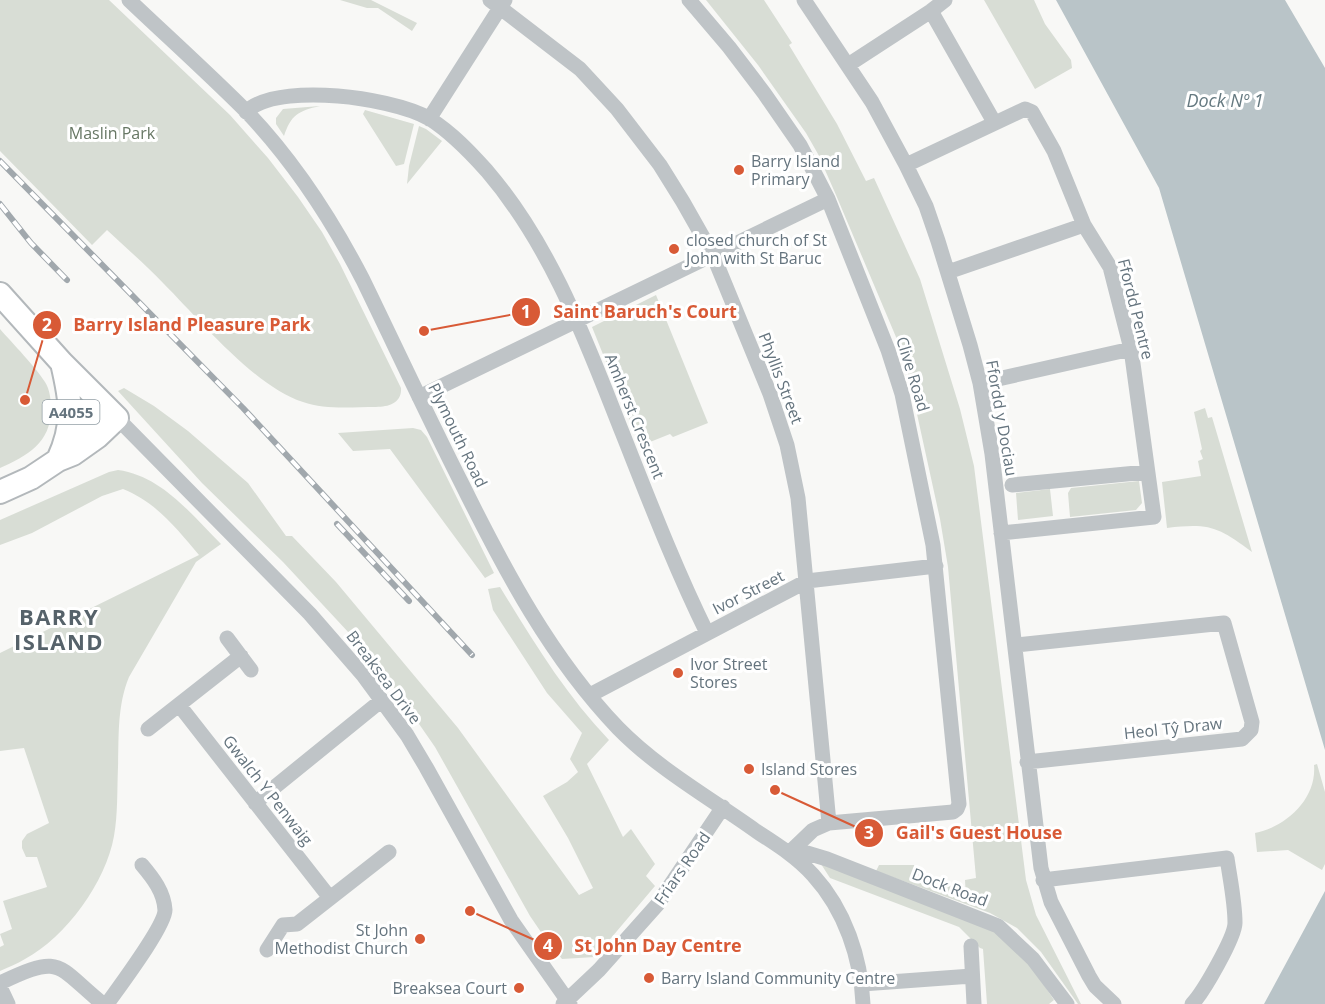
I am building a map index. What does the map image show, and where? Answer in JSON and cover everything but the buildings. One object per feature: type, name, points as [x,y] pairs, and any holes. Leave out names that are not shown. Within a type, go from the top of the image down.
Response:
[{"type":"main road","name":"A4055","points":[[0,294],[110,412],[97,437],[73,454],[62,452]]},
{"type":"main road","name":"A4055","points":[[0,492],[40,474],[62,452],[71,421],[71,408],[62,363]]},
{"type":"street","name":"Plymouth Road","points":[[129,0],[246,112],[296,172],[346,247],[498,556],[543,632],[618,728],[650,757],[789,853],[820,883],[836,909],[853,947],[862,984],[863,1004]]},
{"type":"street","name":"Clive Road","points":[[689,0],[764,93],[800,145],[828,199],[888,350],[902,394],[936,566],[959,804],[957,809],[953,812],[829,823]]},
{"type":"street","name":"Ffordd y Dociau","points":[[804,0],[890,133],[926,206],[948,272],[980,383],[992,454],[1016,645],[1027,762],[1043,880],[1051,902],[1089,976],[1095,986],[1114,1004]]},
{"type":"street","points":[[848,65],[945,0]]},
{"type":"street","points":[[429,119],[499,2]]},
{"type":"street","name":"Phyllis Street","points":[[499,2],[580,69],[617,109],[660,165],[713,255],[770,394],[787,445],[798,498],[829,823]]},
{"type":"street","points":[[931,11],[994,122]]},
{"type":"street","name":"Amherst Crescent","points":[[246,112],[254,105],[289,97],[323,95],[358,98],[385,103],[429,119],[468,150],[509,197],[544,254],[578,320],[679,575],[707,633]]},
{"type":"street","name":"Ffordd Pentre","points":[[906,165],[994,122],[1025,109],[1032,112],[1054,151],[1084,225],[1110,267],[1131,349],[1154,517],[1001,533]]},
{"type":"street","points":[[419,397],[828,199]]},
{"type":"street","points":[[948,272],[1084,225]]},
{"type":"street","points":[[980,383],[1131,349]]},
{"type":"street","name":"Breaksea Drive","points":[[110,412],[332,638],[382,700],[426,767],[511,920],[567,1003]]},
{"type":"street","points":[[1012,485],[1147,472]]},
{"type":"street","name":"Ivor Street","points":[[590,695],[807,581],[936,566]]},
{"type":"street","name":"Heol Tŷ Draw","points":[[1016,645],[1224,623],[1252,722],[1251,730],[1242,739],[1027,762]]},
{"type":"street","points":[[227,638],[251,670]]},
{"type":"street","points":[[148,729],[240,656]]},
{"type":"street","points":[[255,802],[382,700]]},
{"type":"street","name":"Gwalch Y Penwaig","points":[[179,705],[330,898]]},
{"type":"street","name":"Friars Road","points":[[567,1003],[657,905],[723,807]]},
{"type":"street","points":[[789,853],[813,830],[829,823]]},
{"type":"street","points":[[267,950],[283,926],[297,924],[389,852]]},
{"type":"street","name":"Dock Road","points":[[789,853],[821,856],[998,926],[1033,959],[1066,1004]]},
{"type":"street","points":[[1043,880],[1227,858],[1235,918],[1233,933],[1201,993],[1192,1004]]},
{"type":"street","points":[[8,1004],[0,985],[32,968],[55,966],[66,971],[105,1004],[150,940],[164,914],[160,893],[142,865]]},
{"type":"street","points":[[970,946],[974,1004]]},
{"type":"street","points":[[862,984],[972,976]]},
{"type":"green space","name":"Maslin Park","points":[[0,0],[109,0],[230,115],[268,158],[322,232],[401,388],[397,401],[381,407],[329,407],[311,405],[285,394],[266,383],[229,351],[157,277],[107,230],[92,245],[0,151]]},
{"type":"green space","points":[[340,0],[371,0],[417,23],[412,31],[378,8],[367,8]]},
{"type":"green space","points":[[706,0],[764,0],[792,43],[789,45],[837,124],[866,181],[874,178],[920,279],[960,409],[974,466],[1026,880],[1036,915],[1081,1004],[1078,1004],[1041,952],[1017,928],[990,913],[876,871],[879,865],[914,865],[915,871],[950,882],[951,893],[966,898],[965,880],[976,878],[948,567],[940,519],[908,373],[896,337],[818,154],[758,65]]},
{"type":"green space","points":[[984,0],[1034,0],[1045,24],[1071,60],[1072,68],[1035,89]]},
{"type":"green space","points":[[320,106],[296,115],[289,123],[284,136],[276,124],[276,118],[283,109]]},
{"type":"green space","points":[[365,110],[414,124],[404,164],[396,166],[363,114]]},
{"type":"green space","points":[[419,126],[442,141],[407,184],[409,166]]},
{"type":"green space","points":[[656,295],[708,423],[673,437],[670,434],[640,446],[592,327]]},
{"type":"green space","points":[[0,329],[45,382],[50,395],[51,409],[47,431],[36,447],[0,468]]},
{"type":"green space","points":[[124,388],[188,431],[248,483],[286,536],[292,536],[336,582],[458,728],[579,895],[593,888],[568,838],[543,796],[567,782],[578,772],[570,759],[582,733],[547,693],[493,610],[488,589],[500,587],[564,686],[609,740],[587,764],[623,837],[631,829],[655,864],[646,876],[655,886],[595,957],[562,959],[530,916],[435,747],[376,662],[283,562],[202,483],[118,391]]},
{"type":"green space","points":[[1205,408],[1208,418],[1212,417],[1252,552],[1222,532],[1213,529],[1194,526],[1167,528],[1162,482],[1201,476],[1198,461],[1203,459],[1200,451],[1202,449],[1194,412]]},
{"type":"green space","points":[[413,428],[421,430],[427,437],[494,573],[485,578],[390,449],[353,451],[338,433]]},
{"type":"green space","points":[[118,470],[149,480],[162,488],[187,509],[221,544],[196,562],[129,677],[125,688],[119,722],[114,836],[110,854],[102,872],[82,906],[55,937],[25,959],[0,971],[0,947],[4,945],[0,934],[12,929],[3,901],[47,887],[37,857],[26,857],[22,841],[27,834],[49,823],[24,748],[0,751],[0,653],[199,555],[156,509],[123,489],[102,496],[32,533],[0,545],[0,520]]},
{"type":"green space","points":[[1139,481],[1142,503],[1136,510],[1070,517],[1068,493],[1071,488]]},
{"type":"green space","points":[[1050,489],[1053,516],[1018,520],[1016,493]]},
{"type":"green space","points":[[1317,764],[1325,792],[1325,864],[1322,870],[1288,850],[1257,852],[1255,833],[1278,825],[1297,810],[1310,789],[1314,777],[1314,765]]},
{"type":"green space","points":[[821,864],[989,926],[1032,967],[1054,1000],[1049,1004],[987,1004],[983,949],[959,927],[830,878]]},
{"type":"water","name":"Dock Nº 1","points":[[1056,0],[1285,0],[1325,68],[1325,750],[1159,188]]},
{"type":"water","points":[[1325,891],[1325,1004],[1264,1004]]},
{"type":"railway","points":[[0,161],[243,408],[472,655]]},
{"type":"railway","points":[[0,204],[31,243],[67,280]]},
{"type":"railway","points":[[337,524],[409,601]]},
{"type":"place","name":"Barry Island Primary","points":[[739,170]]},
{"type":"place","name":"closed church of St John with St Baruc","points":[[674,249]]},
{"type":"place","name":"Saint Baruch's Court","points":[[424,331]]},
{"type":"place","name":"Barry Island Pleasure Park","points":[[25,400]]},
{"type":"place","name":"Ivor Street Stores","points":[[678,673]]},
{"type":"place","name":"Island Stores","points":[[749,769]]},
{"type":"place","name":"Gail's Guest House","points":[[775,790]]},
{"type":"place","name":"St John Day Centre","points":[[470,911]]},
{"type":"place","name":"St John Methodist Church","points":[[420,939]]},
{"type":"place","name":"Barry Island Community Centre","points":[[649,978]]},
{"type":"place","name":"Breaksea Court","points":[[519,988]]},
{"type":"district","name":"BARRY ISLAND","points":[[59,628]]}]
